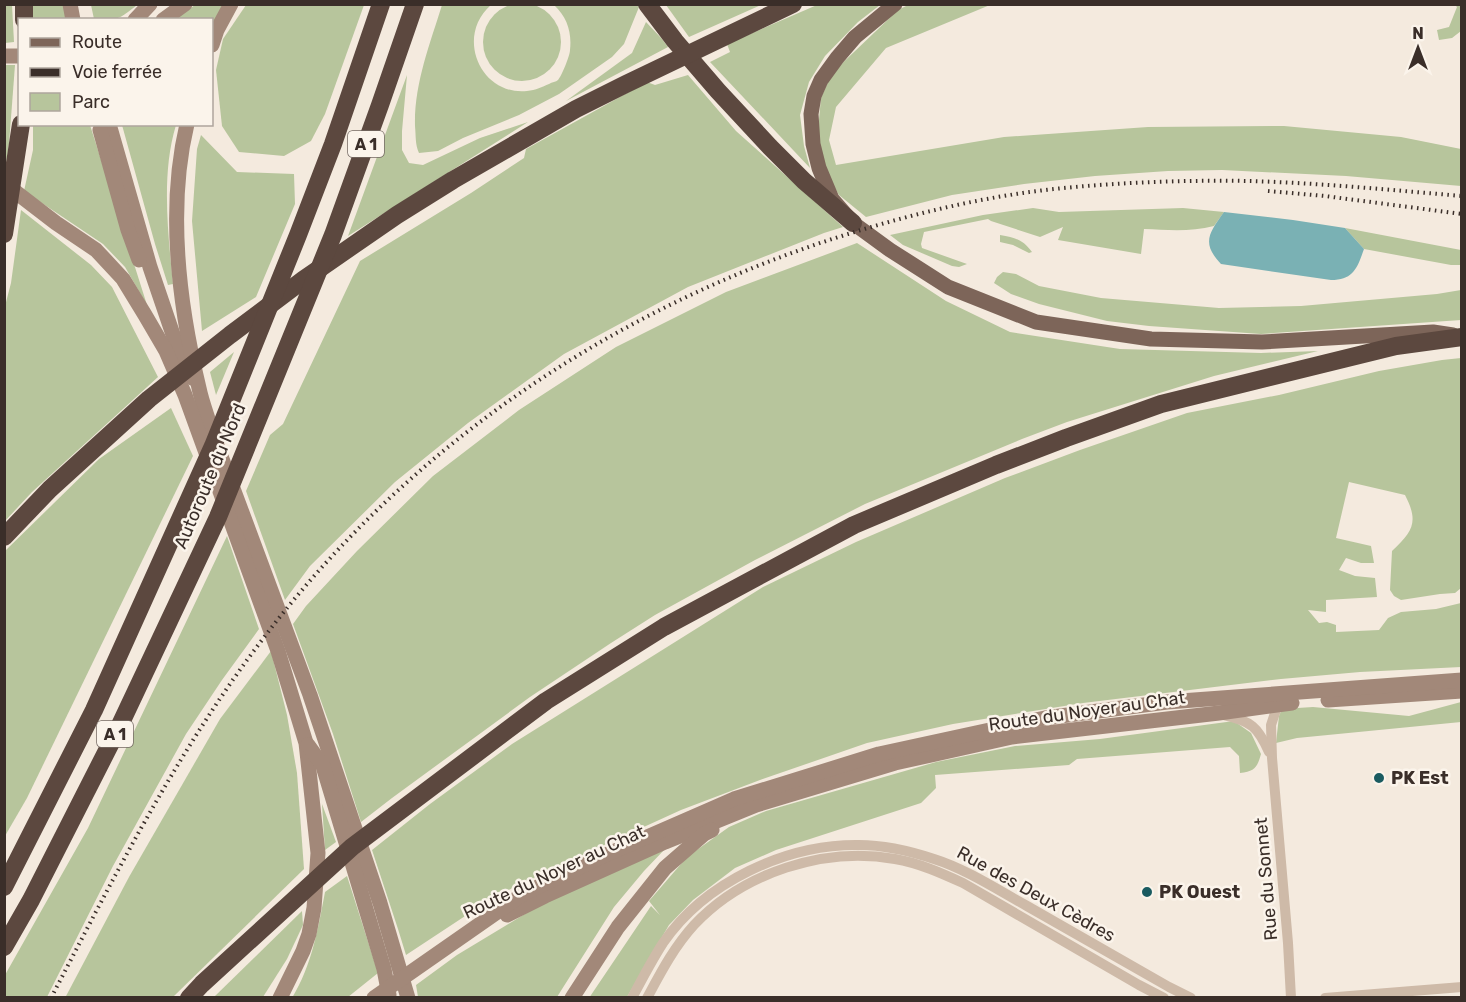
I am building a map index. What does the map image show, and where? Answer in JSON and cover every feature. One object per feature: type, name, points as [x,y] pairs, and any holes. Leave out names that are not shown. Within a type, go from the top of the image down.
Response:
[{"type":"highway","name":"Autoroute du Nord","points":[[4,887],[94,710],[225,416],[329,154],[381,4]]},
{"type":"highway","name":"Autoroute du Nord","points":[[4,947],[31,900],[120,725],[218,517],[333,235],[415,4]]},
{"type":"highway","points":[[648,4],[675,41],[770,147],[804,181],[853,223]]},
{"type":"highway","points":[[4,537],[50,489],[149,399],[303,280],[397,215],[553,122],[626,84],[793,4]]},
{"type":"highway","points":[[4,234],[21,126]]},
{"type":"highway","points":[[189,998],[352,847],[546,701],[664,627],[854,525],[996,465],[1161,404],[1396,346],[1461,337]]},
{"type":"main road","points":[[895,4],[855,37],[821,80],[814,96],[811,114],[813,144],[819,168],[832,199],[853,223],[948,287],[1036,322],[1151,339],[1262,342],[1433,332],[1461,337]]},
{"type":"street","points":[[137,18],[150,4]]},
{"type":"street","points":[[166,18],[185,4]]},
{"type":"street","points":[[213,42],[231,4]]},
{"type":"street","points":[[100,126],[128,230],[164,335],[166,351]]},
{"type":"street","points":[[110,126],[150,267],[181,358],[199,389]]},
{"type":"street","points":[[187,126],[178,189],[178,264],[187,330],[199,389],[212,432],[310,695],[380,903],[408,998]]},
{"type":"street","points":[[4,183],[96,250],[123,279],[166,351],[200,432],[278,651],[306,743],[318,853],[314,908],[309,934],[280,998]]},
{"type":"street","name":"Route du Noyer au Chat","points":[[464,936],[545,896],[665,842],[756,805],[895,763],[1012,737],[1219,713],[1283,699],[1461,680]]},
{"type":"street","name":"Route du Noyer au Chat","points":[[464,936],[523,894],[714,807],[879,754],[1045,718],[1167,702],[1461,691]]},
{"type":"street","name":"Rue du Sonnet","points":[[1283,699],[1271,725],[1291,998]]},
{"type":"street","name":"Rue du Sonnet","points":[[1219,713],[1250,723],[1261,734],[1272,758]]},
{"type":"street","points":[[306,743],[323,766],[384,969],[390,998]]},
{"type":"street","points":[[572,998],[618,927],[665,868],[704,834],[756,805]]},
{"type":"street","name":"Rue des Deux Cèdres","points":[[632,998],[663,943],[697,906],[716,891],[755,868],[778,858],[830,846],[858,845],[904,850],[937,860],[981,880],[1191,998]]},
{"type":"street","name":"Rue des Deux Cèdres","points":[[647,998],[684,937],[706,914],[731,896],[751,883],[794,865],[848,856],[893,858],[916,863],[946,875],[1164,998]]},
{"type":"street","points":[[374,998],[464,936]]},
{"type":"street","points":[[1325,998],[1461,987]]},
{"type":"green space","points":[[522,3],[537,6],[554,20],[561,42],[558,57],[544,74],[522,81],[507,78],[490,64],[483,42],[486,27],[500,10]]},
{"type":"green space","points":[[5,4],[12,5],[14,42],[5,43]]},
{"type":"green space","points":[[91,4],[137,5],[118,18],[94,18]]},
{"type":"green space","points":[[32,5],[64,5],[67,18],[33,18]]},
{"type":"green space","points":[[195,5],[224,5],[213,26],[213,18],[177,18]]},
{"type":"green space","points":[[246,5],[364,5],[325,114],[311,141],[284,156],[239,152],[222,126],[216,70],[223,39]]},
{"type":"green space","points":[[442,5],[491,5],[480,18],[475,32],[474,47],[478,62],[485,74],[496,84],[510,90],[527,91],[558,80],[569,57],[568,25],[554,5],[638,5],[639,7],[624,44],[612,57],[559,94],[519,115],[438,151],[419,153],[415,126],[417,95]]},
{"type":"green space","points":[[666,5],[761,5],[689,37]]},
{"type":"green space","points":[[817,5],[880,5],[858,22],[825,56],[809,82],[800,115],[804,146],[810,168],[710,62],[730,52],[727,44]]},
{"type":"green space","points":[[908,5],[990,5],[886,48],[836,107],[829,140],[836,165],[1004,137],[1148,127],[1284,126],[1401,137],[1461,149],[1461,186],[1346,176],[1222,170],[1168,171],[1024,184],[952,195],[866,217],[839,195],[828,177],[821,157],[818,130],[821,98],[832,73],[898,10]]},
{"type":"green space","points":[[1455,5],[1461,5],[1461,31],[1452,38],[1439,40],[1437,30],[1449,27],[1457,7]]},
{"type":"green space","points":[[646,22],[668,47],[566,101],[632,53]]},
{"type":"green space","points":[[5,65],[15,65],[5,169]]},
{"type":"green space","points":[[407,75],[402,150],[409,163],[423,165],[480,138],[528,122],[348,236]]},
{"type":"green space","points":[[688,75],[736,131],[843,227],[688,287],[564,354],[468,423],[395,482],[310,566],[285,600],[246,491],[270,435],[283,424],[360,261],[524,158],[526,149],[647,82],[655,85]]},
{"type":"green space","points":[[33,126],[90,126],[147,305],[125,267],[103,244],[24,191],[33,150]]},
{"type":"green space","points":[[122,126],[176,126],[168,163],[167,183],[173,284],[168,285]]},
{"type":"green space","points":[[201,135],[237,172],[294,174],[295,204],[256,297],[202,331],[192,221],[197,149]]},
{"type":"green space","points":[[1033,208],[1059,212],[1183,208],[1224,212],[1214,226],[1205,228],[1144,229],[1141,254],[1058,240],[1063,227],[1040,237],[988,219],[924,232],[922,248],[967,264],[959,267],[903,245],[890,235],[983,215]]},
{"type":"green space","points":[[21,210],[91,265],[112,287],[158,377],[32,492],[5,521],[5,306],[11,283]]},
{"type":"green space","points":[[1345,228],[1461,250],[1461,265],[1364,249]]},
{"type":"green space","points":[[1000,235],[1018,240],[1032,252],[1029,253],[1013,245],[1000,242]]},
{"type":"green space","points":[[857,243],[946,301],[1010,332],[1120,349],[1261,353],[1318,351],[1214,376],[1067,422],[865,504],[755,560],[655,615],[530,697],[361,822],[333,734],[293,624],[306,606],[357,551],[433,476],[519,410],[616,347],[726,292]]},
{"type":"green space","points":[[1003,272],[1016,274],[1039,286],[1101,298],[1219,308],[1301,306],[1461,290],[1461,320],[1261,334],[1149,326],[1107,321],[1039,304],[1011,294],[994,283]]},
{"type":"green space","points":[[234,352],[216,395],[210,372]]},
{"type":"green space","points":[[1461,358],[1461,588],[1455,593],[1401,600],[1394,596],[1390,590],[1392,551],[1405,538],[1412,526],[1413,519],[1409,504],[1405,495],[1349,482],[1336,538],[1371,546],[1374,563],[1361,563],[1346,558],[1339,570],[1355,576],[1375,578],[1377,597],[1326,600],[1326,612],[1308,610],[1319,623],[1327,622],[1336,625],[1336,632],[1379,630],[1388,618],[1401,612],[1436,609],[1461,603],[1461,667],[1281,679],[1083,703],[953,724],[867,743],[681,810],[567,862],[494,897],[406,955],[372,850],[512,744],[763,587],[856,542],[1005,478],[1187,413],[1279,395],[1379,371]]},
{"type":"green space","points":[[171,408],[193,456],[27,798],[5,836],[5,551],[99,459]]},
{"type":"green space","points":[[227,536],[259,629],[186,734],[113,866],[47,997],[5,997],[5,975],[88,828]]},
{"type":"green space","points":[[271,651],[287,715],[297,773],[304,869],[173,997],[65,998],[129,877],[220,719]]},
{"type":"green space","points":[[1461,702],[1461,722],[1297,738],[1276,743],[1282,709],[1313,707],[1409,716]]},
{"type":"green space","points":[[1234,721],[1251,733],[1261,754],[1257,766],[1240,773],[1239,756],[1230,747],[1077,759],[1069,765],[935,775],[936,788],[921,803],[776,850],[735,868],[693,900],[669,925],[627,997],[589,998],[651,906],[660,915],[649,901],[687,857],[729,827],[766,811],[936,762],[1015,746],[1100,739]]},
{"type":"green space","points":[[322,804],[336,842],[325,850]]},
{"type":"green space","points":[[665,849],[614,907],[557,997],[418,997],[416,985],[457,955],[538,906]]},
{"type":"green space","points":[[347,876],[378,973],[348,997],[292,998],[305,973],[317,933],[325,892]]},
{"type":"green space","points":[[302,911],[303,925],[287,959],[263,997],[214,997]]},
{"type":"water","points":[[1224,212],[1345,228],[1364,249],[1353,272],[1344,278],[1331,280],[1221,264],[1211,250],[1209,238]]},
{"type":"railway","points":[[51,998],[175,769],[231,682],[262,640],[320,570],[383,504],[451,445],[523,391],[599,343],[679,300],[762,264],[875,226],[955,205],[1009,195],[1110,184],[1227,181],[1329,185],[1462,196]]},
{"type":"railway","points":[[1268,191],[1462,214]]},
{"type":"place","name":"PK Est","points":[[1379,778]]},
{"type":"place","name":"PK Ouest","points":[[1147,892]]}]
